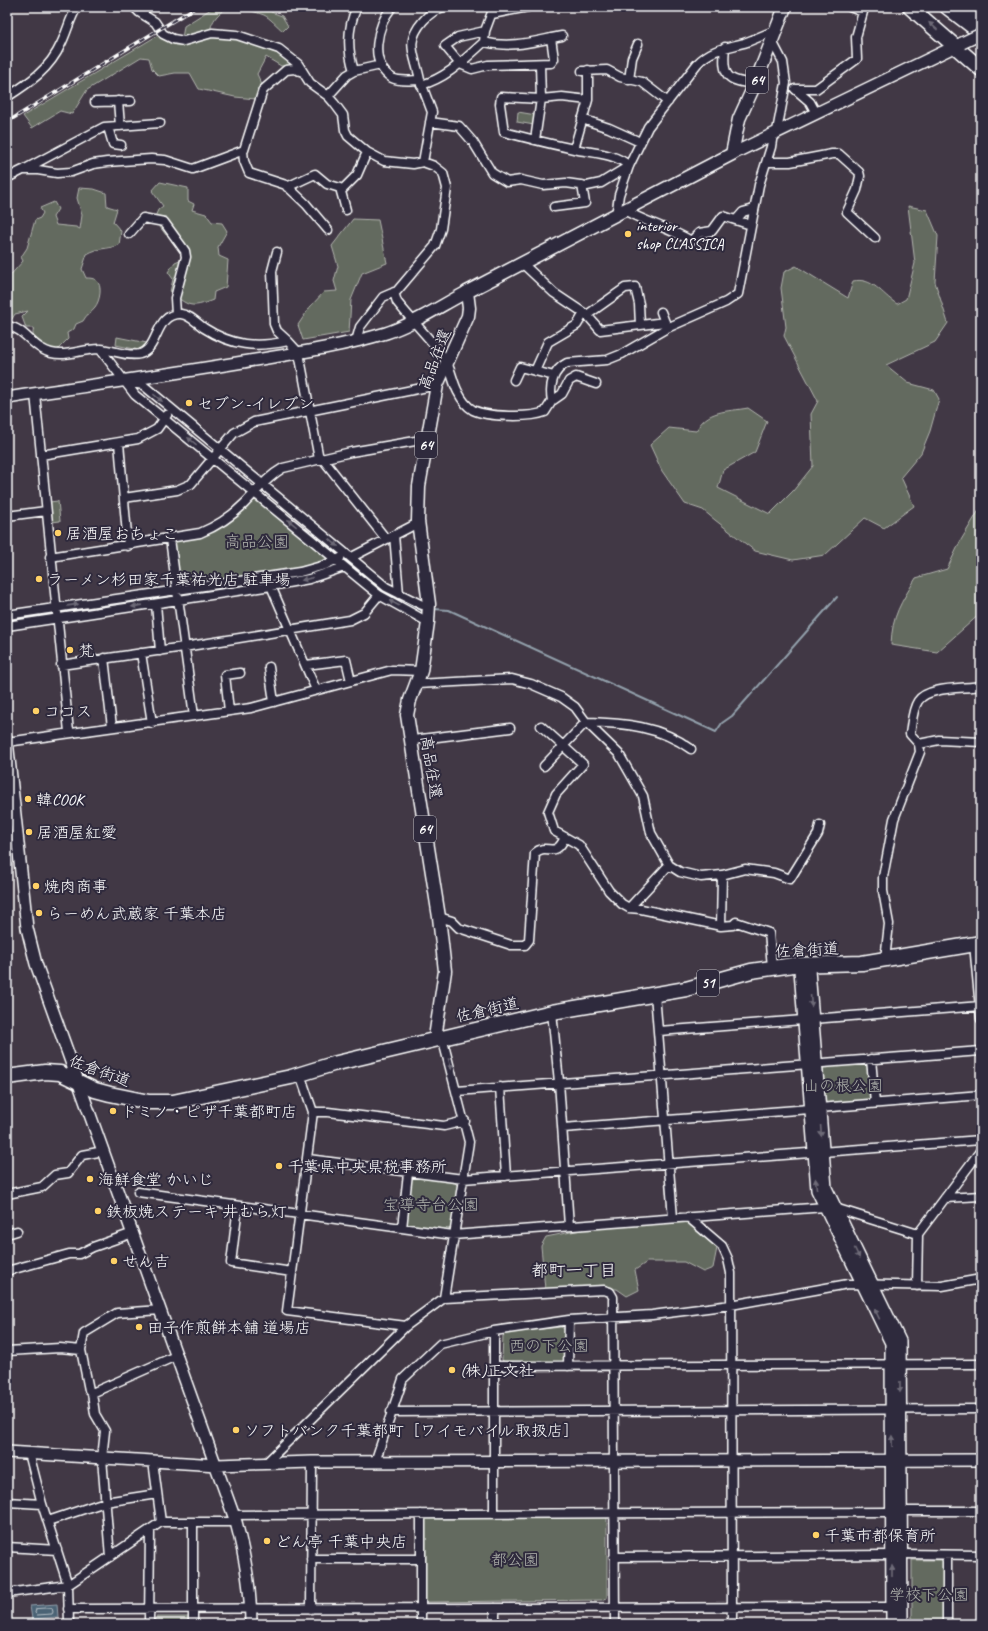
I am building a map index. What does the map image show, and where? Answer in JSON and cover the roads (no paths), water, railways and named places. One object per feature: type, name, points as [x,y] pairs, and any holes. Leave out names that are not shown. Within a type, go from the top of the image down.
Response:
[{"type":"highway","points":[[910,7],[959,44],[981,69]]},
{"type":"highway","points":[[947,7],[981,18]]},
{"type":"highway","points":[[964,12],[981,33]]},
{"type":"highway","points":[[964,12],[971,32],[981,41]]},
{"type":"highway","name":"佐倉街道","points":[[7,1077],[53,1072],[65,1074],[95,1090],[149,1102],[166,1103],[300,1074],[333,1064],[441,1040],[552,1012],[701,985],[751,970],[803,964],[862,962],[977,944]]},
{"type":"main road","name":"64","points":[[732,154],[739,119],[755,84],[785,7]]},
{"type":"main road","points":[[467,292],[732,154]]},
{"type":"main road","name":"高品往還","points":[[429,604],[418,523],[419,486],[437,385],[468,316],[469,308],[467,292]]},
{"type":"main road","name":"64","points":[[428,622],[429,604]]},
{"type":"main road","name":"高品往還","points":[[428,622],[421,671],[410,700],[407,715],[413,740],[439,917],[445,978],[436,1031],[441,1040]]},
{"type":"street","points":[[7,97],[28,84],[48,67],[61,46],[77,7]]},
{"type":"street","points":[[134,7],[155,22],[163,34],[172,40],[184,41],[212,34],[237,35],[279,50],[298,64],[310,83],[328,96],[343,115],[345,130],[348,136],[367,152],[384,161],[413,164],[423,162],[434,166],[445,177],[447,188],[441,230],[435,246],[397,291],[383,297],[360,327],[356,341]]},
{"type":"street","points":[[354,71],[350,60],[348,39],[351,22],[357,7]]},
{"type":"street","points":[[392,7],[379,28],[378,40],[381,65],[392,78],[421,82],[436,81],[460,64],[484,42],[485,32],[493,11],[528,7]]},
{"type":"street","points":[[423,162],[432,112],[421,82],[412,49],[412,38],[416,29],[430,13],[444,7]]},
{"type":"street","points":[[797,90],[816,89],[857,59],[856,37],[863,12],[850,7]]},
{"type":"street","points":[[751,225],[723,216],[712,231],[699,233],[691,242],[674,231],[621,213],[619,195],[629,166],[648,127],[705,56],[725,47],[744,42],[776,30]]},
{"type":"street","points":[[485,32],[458,37],[445,46],[460,64],[472,69],[488,65],[551,64],[554,58],[550,38]]},
{"type":"street","points":[[732,154],[981,33]]},
{"type":"street","points":[[484,42],[500,46],[517,45],[562,36]]},
{"type":"street","points":[[552,401],[550,391],[554,376],[559,369],[567,363],[607,360],[622,354],[666,325],[726,302],[738,294],[759,185],[775,132],[786,83],[783,62],[772,42]]},
{"type":"street","points":[[629,80],[632,58],[638,44]]},
{"type":"street","points":[[725,47],[723,65],[725,72],[738,82],[755,84]]},
{"type":"street","points":[[535,140],[541,99],[540,64]]},
{"type":"street","points":[[328,96],[347,75],[354,71],[381,65]]},
{"type":"street","points":[[304,73],[294,69],[286,70],[263,90],[243,151],[244,161],[249,173],[287,187],[306,204],[328,230]]},
{"type":"street","points":[[574,149],[588,100],[585,71],[607,70],[629,80],[642,82],[668,102]]},
{"type":"street","points":[[786,83],[797,90],[810,102],[816,113]]},
{"type":"street","points":[[588,100],[562,97],[541,99],[501,97],[500,104],[504,132],[574,149],[614,156],[624,161],[629,166]]},
{"type":"street","points":[[95,102],[131,100]]},
{"type":"street","points":[[118,101],[120,126]]},
{"type":"street","points":[[582,120],[609,128],[640,142]]},
{"type":"street","points":[[430,122],[459,126],[473,142],[492,172],[507,182],[521,180],[543,185],[566,183],[582,185],[601,183],[629,166]]},
{"type":"street","points":[[7,178],[108,127],[160,123]]},
{"type":"street","points":[[108,127],[113,144],[121,145]]},
{"type":"street","points":[[23,170],[38,170],[57,173],[71,172],[93,164],[151,159],[165,160],[193,168],[243,151]]},
{"type":"street","points":[[342,191],[357,175],[367,152]]},
{"type":"street","points":[[767,162],[790,162],[839,154],[859,172],[860,176],[857,190],[847,212],[875,238]]},
{"type":"street","points":[[287,187],[315,174],[327,184],[340,188],[346,210]]},
{"type":"street","points":[[554,207],[585,203],[582,185]]},
{"type":"street","points":[[736,220],[743,212],[754,209]]},
{"type":"street","points":[[129,234],[143,218],[164,222],[185,251],[186,257],[175,298],[176,314]]},
{"type":"street","points":[[277,252],[272,271],[274,324],[277,331],[299,353],[321,458],[386,539]]},
{"type":"street","points":[[522,264],[554,293],[586,314],[600,330],[640,325],[666,325]]},
{"type":"street","points":[[534,371],[548,342],[577,325],[586,314],[625,288],[635,287],[640,325]]},
{"type":"street","points":[[394,292],[397,302],[412,322],[447,362],[457,390],[464,401],[472,409],[479,412],[529,416],[545,412],[552,401],[562,394],[569,381],[576,377],[596,384]]},
{"type":"street","points":[[7,398],[124,382],[299,353],[356,341],[412,322],[467,292]]},
{"type":"street","points":[[661,312],[666,325]]},
{"type":"street","points":[[7,326],[20,331],[42,349],[61,356],[100,349],[133,355],[144,352],[153,342],[160,326],[176,314],[183,314],[204,328],[236,344],[275,344],[288,341]]},
{"type":"street","points":[[100,349],[135,395],[379,595],[428,622]]},
{"type":"street","points":[[514,380],[520,367],[554,376]]},
{"type":"street","points":[[124,382],[143,385],[222,449],[386,587],[422,604],[429,604]]},
{"type":"street","points":[[124,498],[177,490],[191,484],[214,459],[234,433],[243,426],[254,422],[437,385]]},
{"type":"street","points":[[35,394],[56,618],[69,732]]},
{"type":"street","points":[[41,455],[138,439],[157,429],[172,409]]},
{"type":"street","points":[[50,557],[128,546],[200,533],[217,526],[244,504],[273,473],[282,468],[321,458],[428,439]]},
{"type":"street","points":[[119,443],[128,546]]},
{"type":"street","points":[[7,516],[46,511]]},
{"type":"street","points":[[7,626],[156,604],[177,595],[300,572],[336,559],[350,556],[418,523]]},
{"type":"street","points":[[394,535],[399,594]]},
{"type":"street","points":[[170,539],[194,716]]},
{"type":"street","points":[[7,615],[55,607],[272,586],[309,579],[344,567]]},
{"type":"street","points":[[272,586],[292,630],[316,690]]},
{"type":"street","points":[[61,664],[160,651],[350,620],[364,613],[379,595]]},
{"type":"street","points":[[156,604],[160,651]]},
{"type":"street","points":[[141,653],[152,723]]},
{"type":"street","points":[[104,658],[112,728]]},
{"type":"street","points":[[306,666],[346,660],[351,681]]},
{"type":"street","points":[[269,667],[274,702]]},
{"type":"street","points":[[251,1624],[251,1609],[245,1554],[235,1518],[178,1355],[160,1310],[36,964],[27,928],[11,822],[7,741],[69,732],[152,723],[229,711],[274,702],[392,670],[421,671]]},
{"type":"street","points":[[229,711],[225,675],[240,673]]},
{"type":"street","points":[[417,684],[512,679],[524,682],[561,697],[575,708],[586,722],[619,754],[644,796],[651,833],[669,865],[690,875],[711,877],[722,876],[745,869],[774,873],[790,879],[818,834],[820,825]]},
{"type":"street","points":[[885,959],[890,924],[883,891],[883,877],[894,819],[920,752],[919,744],[910,734],[915,708],[919,700],[926,693],[936,690],[981,686]]},
{"type":"street","points":[[544,766],[586,722],[625,723],[655,730],[671,735],[691,749]]},
{"type":"street","points":[[541,726],[583,764],[556,794],[548,812],[554,831],[579,845],[609,891],[622,904],[629,908],[641,909],[721,926],[733,925],[736,922],[769,933],[772,967]]},
{"type":"street","points":[[413,740],[510,728]]},
{"type":"street","points":[[919,744],[939,740],[981,742]]},
{"type":"street","points":[[439,917],[452,921],[459,928],[511,945],[525,945],[529,940],[529,908],[534,853],[538,850],[556,849],[560,847],[565,837]]},
{"type":"street","points":[[629,908],[669,865]]},
{"type":"street","points":[[721,926],[722,876]]},
{"type":"street","points":[[977,944],[981,1019]]},
{"type":"street","points":[[803,964],[800,970],[808,1019],[815,1108],[818,1153],[817,1190],[830,1207],[868,1284],[891,1343],[896,1365],[897,1607],[892,1624]]},
{"type":"street","points":[[655,994],[673,1218]]},
{"type":"street","points":[[659,1031],[981,1006]]},
{"type":"street","points":[[552,1012],[559,1082],[564,1172],[569,1226]]},
{"type":"street","points":[[441,1040],[457,1091],[469,1142],[444,1298]]},
{"type":"street","points":[[457,1091],[559,1082],[981,1051]]},
{"type":"street","points":[[871,1059],[875,1104]]},
{"type":"street","points":[[300,1074],[313,1112],[287,1310],[406,1326]]},
{"type":"street","points":[[500,1087],[506,1176]]},
{"type":"street","points":[[562,1128],[981,1095]]},
{"type":"street","points":[[313,1112],[328,1112],[444,1126],[464,1121]]},
{"type":"street","points":[[308,1159],[463,1179],[981,1140]]},
{"type":"street","points":[[917,1286],[918,1234],[981,1150]]},
{"type":"street","points":[[7,1194],[42,1187],[56,1174],[68,1173],[82,1154],[104,1151]]},
{"type":"street","points":[[402,1228],[408,1173]]},
{"type":"street","points":[[138,1192],[454,1235],[830,1207],[918,1234]]},
{"type":"street","points":[[945,1198],[981,1196]]},
{"type":"street","points":[[238,1206],[231,1263],[292,1272]]},
{"type":"street","points":[[688,1217],[722,1246],[728,1259],[731,1273],[733,1460],[732,1624]]},
{"type":"street","points":[[7,1234],[17,1231]]},
{"type":"street","points":[[7,1271],[69,1254],[79,1254],[93,1247],[133,1233]]},
{"type":"street","points":[[375,1462],[403,1379],[440,1344],[494,1331],[569,1320],[652,1315],[731,1305],[848,1284],[942,1286],[981,1279]]},
{"type":"street","points":[[266,1463],[406,1326],[444,1298],[604,1290],[610,1292],[613,1297],[615,1624]]},
{"type":"street","points":[[110,1557],[102,1458],[105,1431],[95,1414],[92,1393],[88,1390],[81,1350],[84,1333],[117,1313],[130,1314],[160,1310]]},
{"type":"street","points":[[568,1366],[569,1320]]},
{"type":"street","points":[[494,1331],[494,1513]]},
{"type":"street","points":[[7,1351],[60,1348],[81,1350]]},
{"type":"street","points":[[92,1393],[178,1355]]},
{"type":"street","points":[[494,1366],[981,1364]]},
{"type":"street","points":[[391,1412],[981,1409]]},
{"type":"street","points":[[7,1452],[217,1465],[312,1462],[981,1460]]},
{"type":"street","points":[[29,1453],[42,1504],[68,1585],[69,1624]]},
{"type":"street","points":[[153,1461],[161,1522]]},
{"type":"street","points":[[311,1609],[312,1462]]},
{"type":"street","points":[[48,1520],[105,1502],[157,1494]]},
{"type":"street","points":[[7,1502],[42,1504]]},
{"type":"street","points":[[7,1593],[68,1585],[161,1522],[193,1522],[312,1514],[981,1511]]},
{"type":"street","points":[[421,1514],[421,1624]]},
{"type":"street","points":[[193,1522],[194,1624]]},
{"type":"street","points":[[149,1624],[150,1530]]},
{"type":"street","points":[[7,1547],[57,1550]]},
{"type":"street","points":[[947,1555],[947,1624]]},
{"type":"street","points":[[614,1557],[981,1555]]},
{"type":"street","points":[[311,1558],[421,1558]]},
{"type":"street","points":[[68,1609],[732,1606],[897,1607]]},
{"type":"street","points":[[897,1607],[902,1624]]},
{"type":"street","points":[[495,1608],[496,1624]]},
{"type":"water","points":[[57,1604],[58,1617],[32,1619],[30,1606]]},
{"type":"waterway","points":[[354,566],[381,589],[421,610],[425,610]]},
{"type":"waterway","points":[[300,577],[322,570]]},
{"type":"waterway","points":[[179,595],[284,580]]},
{"type":"waterway","points":[[59,613],[175,596]]},
{"type":"waterway","points":[[433,609],[449,610],[716,732],[722,723],[732,716],[837,597]]},
{"type":"waterway","points":[[7,621],[54,614]]},
{"type":"railway","points":[[7,122],[196,7]]},
{"type":"place","name":"interior shop CLASSICA","points":[[628,234]]},
{"type":"place","name":"セブン-イレブン","points":[[189,403]]},
{"type":"place","name":"居酒屋おちょこ","points":[[58,533]]},
{"type":"place","name":"ラーメン杉田家千葉祐光店 駐車場","points":[[39,579]]},
{"type":"place","name":"梵","points":[[70,650]]},
{"type":"place","name":"ココス","points":[[36,711]]},
{"type":"place","name":"韓COOK","points":[[28,799]]},
{"type":"place","name":"居酒屋紅愛","points":[[29,832]]},
{"type":"place","name":"焼肉商事","points":[[36,886]]},
{"type":"place","name":"らーめん武蔵家 千葉本店","points":[[39,913]]},
{"type":"place","name":"ドミノ・ピザ千葉都町店","points":[[113,1111]]},
{"type":"place","name":"千葉県中央県税事務所","points":[[279,1166]]},
{"type":"place","name":"海鮮食堂 かいじ","points":[[90,1179]]},
{"type":"place","name":"鉄板焼ステーキ 井むら灯","points":[[98,1211]]},
{"type":"place","name":"せん吉","points":[[114,1261]]},
{"type":"place","name":"田子作煎餅本舗 道場店","points":[[139,1327]]},
{"type":"place","name":"(株)正文社","points":[[452,1370]]},
{"type":"place","name":"ソフトバンク千葉都町［ワイモバイル取扱店］","points":[[236,1430]]},
{"type":"place","name":"千葉市都保育所","points":[[816,1535]]},
{"type":"place","name":"どん亭 千葉中央店","points":[[267,1541]]},
{"type":"district","name":"都町一丁目","points":[[574,1270]]},
{"type":"park label","name":"高品公園","points":[[257,541]]},
{"type":"park label","name":"山の根公園","points":[[843,1085]]},
{"type":"park label","name":"宝導寺台公園","points":[[431,1204]]},
{"type":"park label","name":"西の下公園","points":[[549,1345]]},
{"type":"park label","name":"都公園","points":[[515,1559]]},
{"type":"park label","name":"学校下公園","points":[[929,1594]]}]
